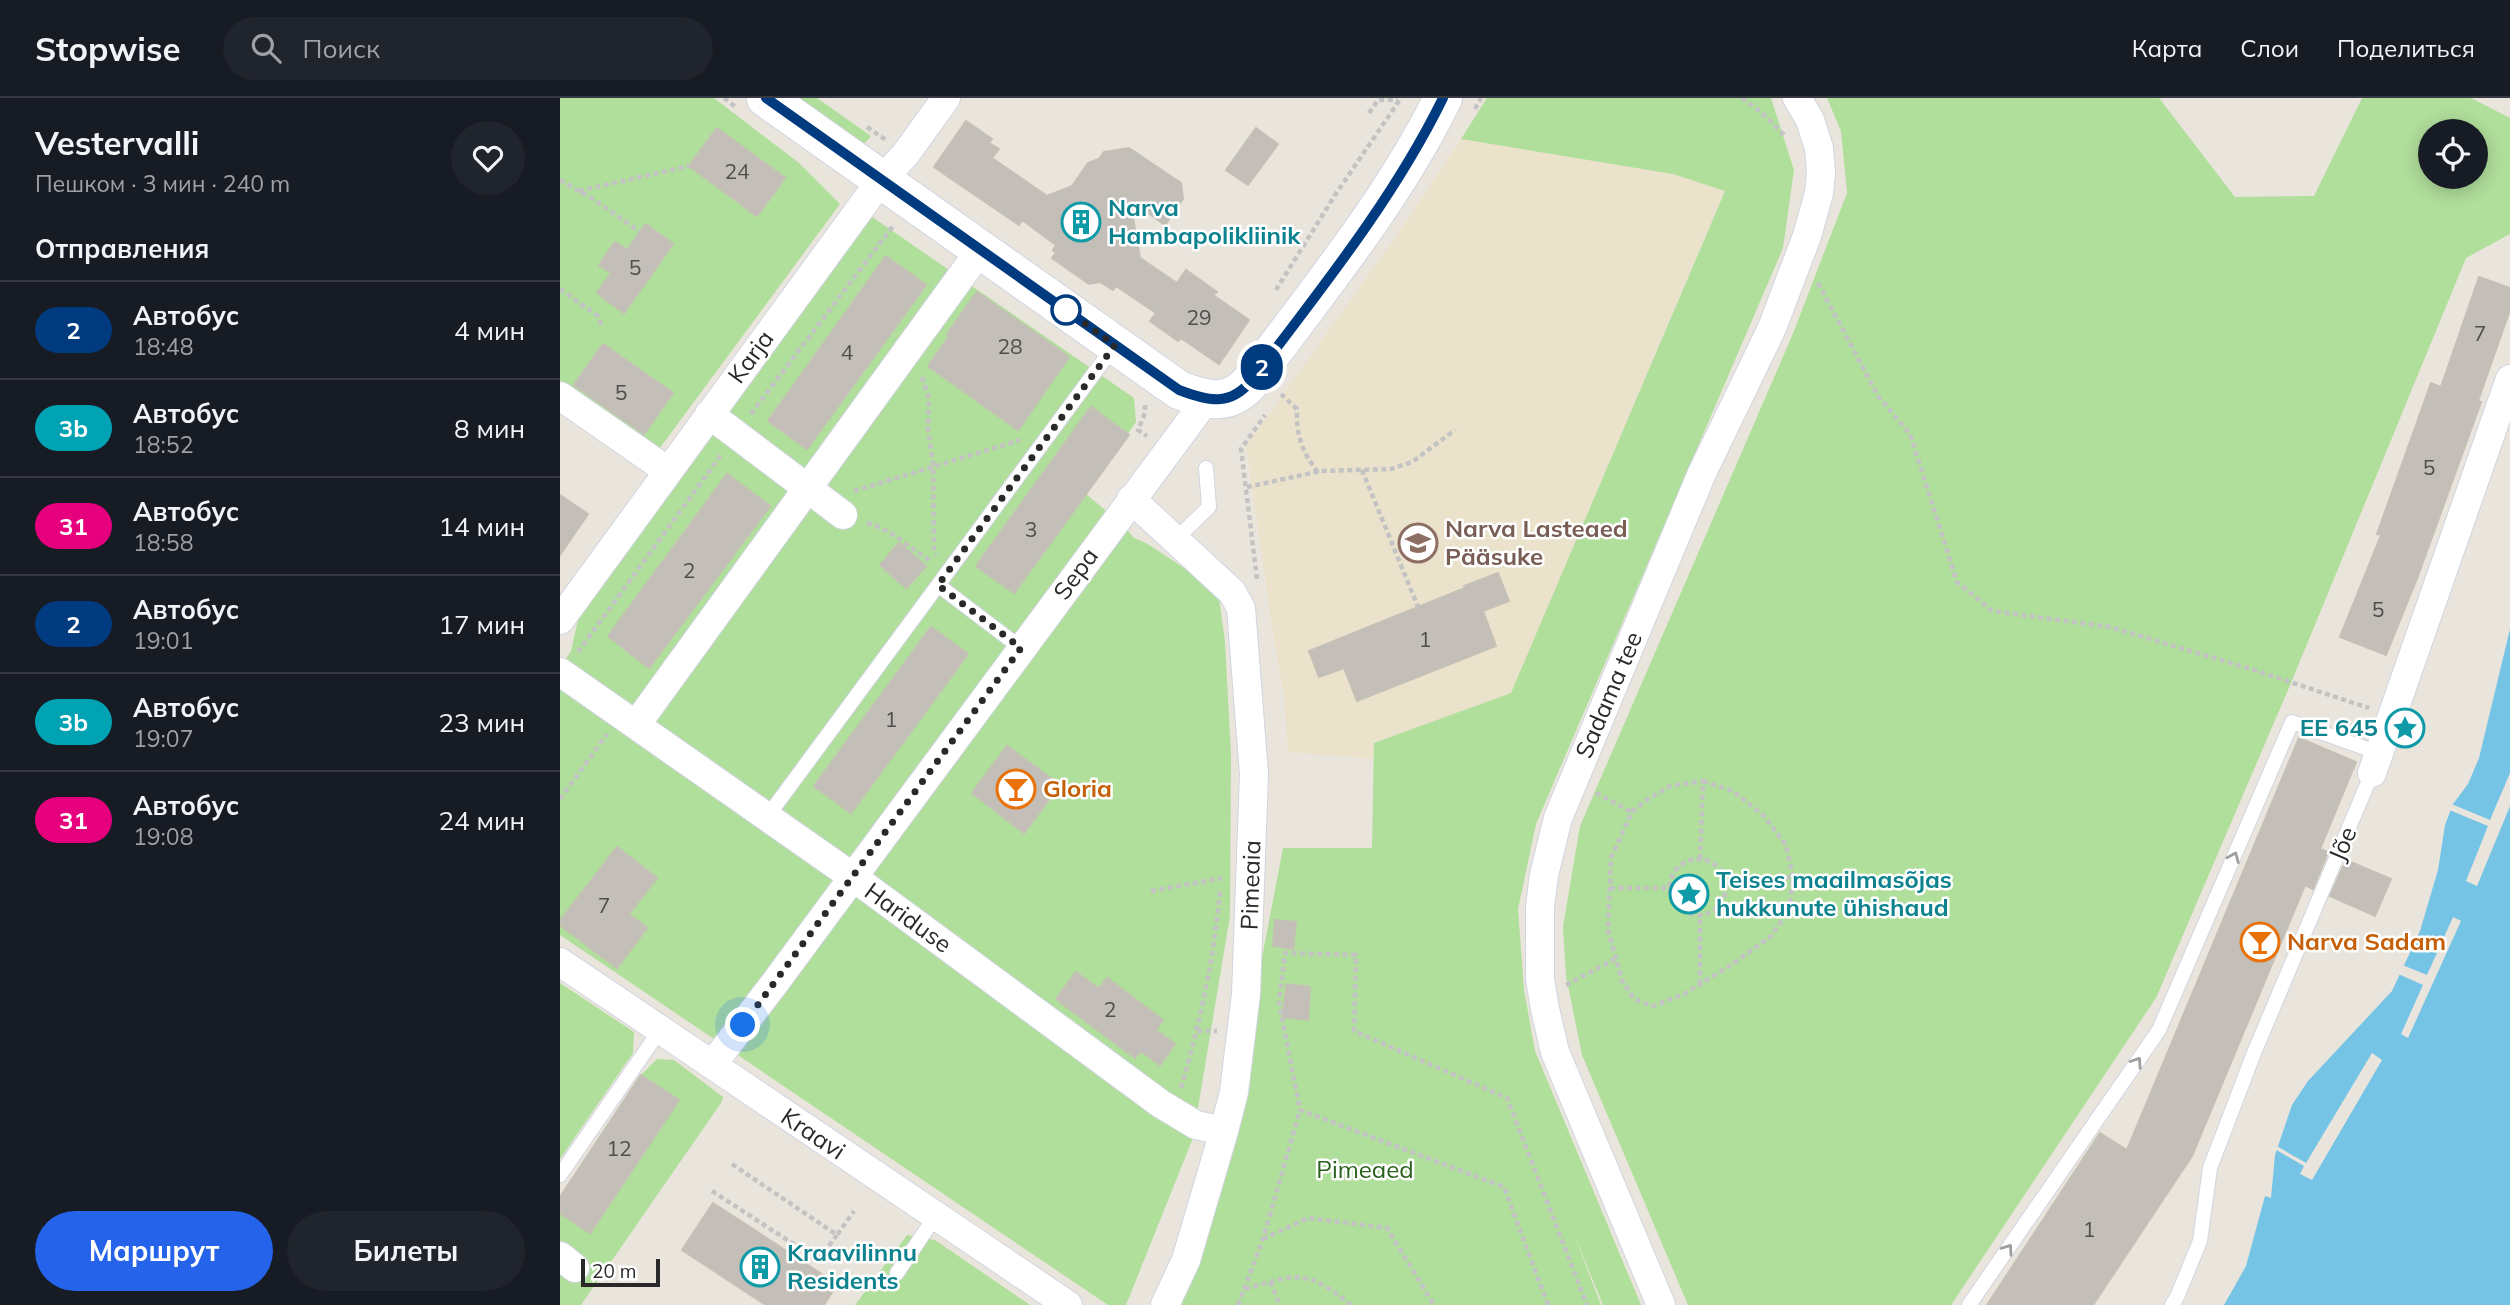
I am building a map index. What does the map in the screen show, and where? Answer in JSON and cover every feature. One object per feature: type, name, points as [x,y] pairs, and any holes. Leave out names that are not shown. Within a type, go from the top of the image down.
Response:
[{"type":"street","points":[[766,98],[1179,390],[1206,400],[1219,400],[1245,389],[1356,239],[1423,138],[1443,98]]},
{"type":"street","name":"Karja","points":[[560,620],[881,180],[905,155],[946,98]]},
{"type":"street","name":"Sadama tee","points":[[1661,1305],[1555,1052],[1541,979],[1540,907],[1544,874],[1558,818],[1702,473],[1772,328],[1807,236],[1819,193],[1821,173],[1819,148],[1810,120],[1797,98]]},
{"type":"street","points":[[624,725],[825,502],[908,352],[981,249]]},
{"type":"street","name":"Jõe","points":[[2376,763],[2510,379]]},
{"type":"street","points":[[560,396],[667,471]]},
{"type":"street","name":"Sepa","points":[[712,1065],[1206,400]]},
{"type":"street","points":[[709,414],[825,502]]},
{"type":"street","name":"Pimeaia","points":[[1131,499],[1232,592],[1241,608],[1254,774],[1246,994],[1234,1092],[1186,1260],[1165,1305]]},
{"type":"street","name":"Hariduse","points":[[560,672],[624,725],[767,817],[853,877],[1174,1112],[1196,1125],[1224,1131]]},
{"type":"street","name":"Kraavi","points":[[560,962],[1068,1305]]},
{"type":"lane","points":[[767,817],[1115,345]]},
{"type":"lane","points":[[1175,540],[1209,507],[1206,468]]},
{"type":"lane","points":[[938,585],[1021,648]]},
{"type":"lane","points":[[1969,1305],[2159,1030],[2292,722],[2376,763]]},
{"type":"lane","name":"Jõe","points":[[2172,1305],[2200,1241],[2210,1168],[2254,1053],[2376,763]]},
{"type":"lane","points":[[560,1175],[660,1030]]},
{"type":"lane","points":[[897,1273],[935,1217]]},
{"type":"path","points":[[1742,98],[1761,112],[1787,138]]},
{"type":"path","points":[[1369,113],[1378,100],[1400,99]]},
{"type":"path","points":[[1272,298],[1335,195],[1400,99]]},
{"type":"path","points":[[579,191],[689,166]]},
{"type":"path","points":[[560,180],[640,232]]},
{"type":"path","points":[[1809,288],[1814,276],[1878,396],[1910,435],[1957,582],[1992,611],[2110,627],[2392,715]]},
{"type":"path","points":[[560,289],[598,316],[601,325]]},
{"type":"path","points":[[908,352],[907,365],[916,366],[929,398],[934,552],[948,571]]},
{"type":"path","points":[[1280,394],[1297,410],[1296,429],[1301,446],[1318,472]]},
{"type":"path","points":[[825,502],[1054,429]]},
{"type":"path","points":[[1247,487],[1318,472],[1391,469],[1412,462],[1455,430]]},
{"type":"path","points":[[1362,470],[1418,607]]},
{"type":"path","points":[[825,502],[881,527],[948,571]]},
{"type":"path","points":[[560,799],[624,725]]},
{"type":"path","points":[[1700,859],[1703,781]]},
{"type":"path","points":[[1703,781],[1733,791],[1763,816],[1786,845],[1793,877],[1789,911],[1770,937],[1700,984],[1653,1006],[1634,999],[1622,980],[1608,930],[1611,858],[1632,812],[1670,786],[1703,781]]},
{"type":"path","points":[[1590,803],[1595,792],[1632,812]]},
{"type":"path","points":[[1691,859],[1700,859],[1717,866],[1726,883],[1722,901],[1709,912],[1691,914],[1676,904],[1670,888],[1675,870],[1691,859]]},
{"type":"path","points":[[1174,1112],[1206,990],[1218,922],[1222,866]]},
{"type":"path","points":[[1726,883],[1793,877]]},
{"type":"path","points":[[1151,891],[1222,878]]},
{"type":"path","points":[[1610,888],[1670,888]]},
{"type":"path","points":[[1700,914],[1700,984]]},
{"type":"path","points":[[1238,1305],[1263,1239],[1300,1110],[1279,1002],[1285,953],[1356,955],[1354,1031],[1507,1098],[1587,1305]]},
{"type":"path","points":[[1556,990],[1615,959]]},
{"type":"path","points":[[1300,1110],[1504,1187],[1548,1305]]},
{"type":"path","points":[[732,1164],[837,1235]]},
{"type":"path","points":[[712,1191],[818,1260],[854,1211]]},
{"type":"path","points":[[1263,1239],[1307,1218],[1387,1228],[1433,1305]]},
{"type":"path","points":[[1244,1289],[1286,1277],[1308,1277],[1333,1290],[1352,1305]]},
{"type":"path","points":[[1269,1282],[1280,1305]]},
{"type":"shaded area","name":"Narva Lasteaed Pääsuke","points":[[1461,139],[1673,174],[1725,190],[1511,693],[1375,743],[1374,759],[1288,752],[1284,695],[1246,446],[1399,232]]},
{"type":"green space","points":[[560,98],[714,98],[799,163],[840,204],[654,456],[560,387]]},
{"type":"green space","points":[[798,98],[817,98],[871,136],[864,144]]},
{"type":"green space","name":"Pimeaed","points":[[1487,98],[1771,98],[1794,170],[1783,248],[1536,824],[1518,909],[1524,990],[1535,1051],[1641,1305],[1603,1305],[1573,1232],[1601,1305],[1172,1305],[1247,1036],[1283,848],[1372,848],[1374,743],[1511,693],[1725,191],[1673,174],[1461,139]]},
{"type":"green space","points":[[1827,98],[2159,98],[2235,197],[2314,196],[2362,98],[2471,98],[2510,118],[2510,234],[2466,258],[2291,683],[2156,998],[1951,1305],[1688,1305],[1582,1055],[1566,976],[1563,927],[1580,826],[1792,336],[1847,193],[1841,131]]},
{"type":"green space","points":[[868,214],[1134,398],[1136,422],[1086,494],[1123,525],[1134,538],[1218,590],[1225,642],[1231,754],[1230,916],[1193,1138],[1126,1305],[1108,1305],[560,935],[560,668],[571,651],[578,620]]},
{"type":"green space","points":[[560,983],[634,1032],[633,1053],[560,1159]]},
{"type":"green space","points":[[657,1059],[674,1060],[723,1097],[721,1103],[581,1305],[560,1305],[560,1213],[591,1233],[678,1100],[641,1075]]},
{"type":"green space","points":[[907,1235],[935,1240],[1030,1305],[855,1305]]},
{"type":"water","points":[[2510,629],[2510,1305],[2224,1305],[2246,1266],[2265,1196],[2271,1198],[2275,1155],[2292,1105],[2308,1081],[2392,991],[2420,931],[2438,870],[2445,825],[2453,804],[2468,784],[2479,758]]},
{"type":"pier","points":[[2510,773],[2510,806],[2477,886],[2466,881],[2488,826],[2447,809],[2449,803],[2490,820]]},
{"type":"pier","points":[[2453,917],[2461,921],[2408,1038],[2401,1034],[2423,985],[2396,973],[2400,964],[2427,975]]},
{"type":"pier","points":[[2372,1053],[2382,1060],[2312,1180],[2300,1174],[2304,1166],[2273,1148],[2275,1145],[2306,1163]]},
{"type":"building","points":[[966,121],[992,139],[989,143],[999,149],[992,158],[1047,196],[1072,186],[1088,163],[1099,159],[1104,152],[1129,148],[1181,183],[1183,199],[1165,225],[1130,200],[1140,258],[1177,283],[1186,270],[1217,292],[1213,295],[1249,320],[1219,364],[1181,338],[1178,341],[1150,321],[1156,313],[1116,286],[1113,290],[1100,282],[1089,284],[1052,258],[1056,253],[1053,250],[1056,245],[1022,220],[1019,225],[934,167]]},
{"type":"building","points":[[717,128],[785,178],[757,216],[689,166]]},
{"type":"building","points":[[1256,128],[1278,144],[1248,185],[1226,170]]},
{"type":"building","points":[[646,224],[673,244],[624,313],[597,293],[611,273],[599,265],[615,242],[627,250]]},
{"type":"building","points":[[886,256],[926,285],[807,449],[768,421]]},
{"type":"building","points":[[2479,277],[2510,288],[2510,310],[2478,401],[2481,402],[2418,576],[2386,655],[2340,637],[2381,535],[2377,534],[2431,383],[2441,387]]},
{"type":"building","points":[[977,292],[1069,357],[1018,430],[928,366]]},
{"type":"building","points":[[603,344],[673,393],[644,434],[574,385]]},
{"type":"building","points":[[1091,407],[1129,435],[1014,593],[976,566]]},
{"type":"building","points":[[727,474],[770,506],[649,668],[608,636]]},
{"type":"building","points":[[560,495],[588,514],[560,555]]},
{"type":"building","points":[[899,543],[926,566],[906,588],[880,565]]},
{"type":"building","points":[[1498,573],[1509,601],[1483,611],[1496,646],[1357,701],[1344,668],[1319,677],[1309,651]]},
{"type":"building","points":[[931,627],[968,654],[851,813],[814,786]]},
{"type":"building","points":[[2299,738],[2356,762],[2320,849],[2328,852],[2313,889],[2305,885],[2192,1156],[2093,1305],[1987,1305],[2100,1133],[2127,1150]]},
{"type":"building","name":"Gloria","points":[[1007,746],[1060,785],[1024,833],[972,793]]},
{"type":"building","points":[[617,847],[657,878],[629,914],[647,928],[617,968],[560,925],[560,921]]},
{"type":"building","points":[[2346,860],[2391,879],[2375,916],[2330,896]]},
{"type":"building","points":[[1275,920],[1296,922],[1293,949],[1273,946]]},
{"type":"building","points":[[1076,972],[1099,989],[1107,978],[1163,1020],[1156,1030],[1175,1044],[1160,1065],[1141,1051],[1135,1058],[1056,999]]},
{"type":"building","points":[[1287,984],[1310,987],[1308,1020],[1282,1017]]},
{"type":"building","points":[[641,1075],[679,1100],[590,1233],[560,1213],[560,1197]]},
{"type":"building","name":"Kraavilinnu Residents","points":[[713,1203],[837,1284],[824,1305],[766,1305],[682,1250]]},
{"type":"bus line","name":"2","points":[[766,98],[1179,390],[1206,400],[1219,400],[1245,389],[1349,250],[1423,138],[1443,98]]},
{"type":"place","name":"Narva Hambapolikliinik","points":[[1081,222]]},
{"type":"place","name":"Narva Lasteaed Pääsuke","points":[[1418,543]]},
{"type":"place","name":"EE 645","points":[[2405,728]]},
{"type":"place","name":"Gloria","points":[[1016,789]]},
{"type":"place","name":"Teises maailmasõjas hukkunute ühishaud","points":[[1689,894]]},
{"type":"place","name":"Narva Sadam","points":[[2260,942]]},
{"type":"place","name":"Kraavilinnu Residents","points":[[760,1267]]},
{"type":"route","points":[[743,1025],[1021,648],[938,585],[1115,345],[1066,310]]}]
